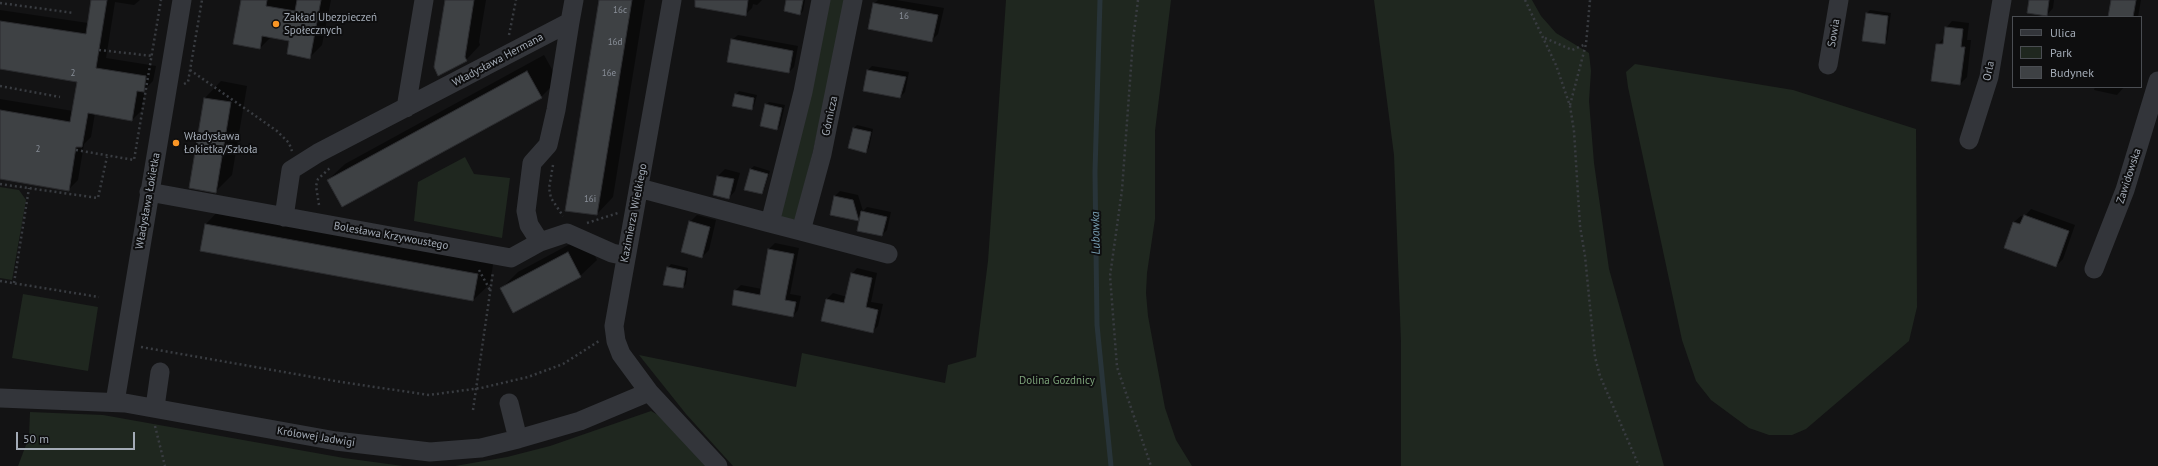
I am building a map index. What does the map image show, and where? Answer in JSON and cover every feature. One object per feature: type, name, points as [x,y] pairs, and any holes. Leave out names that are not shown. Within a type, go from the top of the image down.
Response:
[{"type":"street","name":"Władysława Łokietka","points":[[115,402],[182,0]]},
{"type":"street","points":[[406,108],[424,0]]},
{"type":"street","points":[[540,242],[529,225],[526,210],[532,163],[548,145],[556,110],[574,0]]},
{"type":"street","name":"Kazimierza Wielkiego","points":[[672,0],[639,188],[625,256],[615,329],[616,340],[621,354],[650,392],[718,466]]},
{"type":"street","points":[[770,223],[803,92],[821,0]]},
{"type":"street","name":"Górnicza","points":[[801,231],[822,154],[853,0]]},
{"type":"street","name":"Sowia","points":[[1828,65],[1839,0]]},
{"type":"street","name":"Orla","points":[[1969,140],[1989,77],[2002,0]]},
{"type":"street","name":"Władysława Hermana","points":[[297,166],[318,153],[570,22]]},
{"type":"street","name":"Zawidowska","points":[[2094,269],[2125,190],[2158,81]]},
{"type":"street","points":[[284,217],[291,170],[297,166]]},
{"type":"street","points":[[639,188],[888,254]]},
{"type":"street","name":"Bolesława Krzywoustego","points":[[149,192],[511,258],[540,242],[567,233]]},
{"type":"street","points":[[567,233],[612,253],[625,256]]},
{"type":"street","points":[[154,413],[160,372]]},
{"type":"street","name":"Królowej Jadwigi","points":[[0,398],[115,402],[154,413],[336,441],[430,452],[445,459],[580,421],[627,403],[650,392]]},
{"type":"street","points":[[509,404],[518,439]]},
{"type":"path","points":[[76,150],[134,160],[161,0]]},
{"type":"path","points":[[508,41],[516,0]]},
{"type":"path","points":[[1138,0],[1133,40],[1122,190],[1110,276],[1117,367],[1151,466]]},
{"type":"path","points":[[1525,0],[1556,65],[1570,106],[1574,131],[1580,226],[1585,256],[1595,357],[1600,376],[1639,466]]},
{"type":"path","points":[[1570,106],[1586,44],[1590,0]]},
{"type":"path","points":[[0,3],[74,13]]},
{"type":"path","points":[[1544,38],[1572,50],[1586,44]]},
{"type":"path","points":[[99,50],[152,56]]},
{"type":"path","points":[[190,70],[228,95],[277,131],[289,143],[297,166]]},
{"type":"path","points":[[0,86],[60,97]]},
{"type":"path","points":[[0,184],[98,198],[107,157]]},
{"type":"path","points":[[320,223],[321,218],[316,186],[318,178],[334,164]]},
{"type":"path","points":[[14,283],[29,188]]},
{"type":"path","points":[[567,233],[591,220],[621,212]]},
{"type":"path","points":[[473,410],[496,255]]},
{"type":"path","points":[[0,281],[99,297]]},
{"type":"path","points":[[133,346],[342,382],[429,395],[476,389],[528,378],[564,364],[615,329]]},
{"type":"path","points":[[154,413],[165,466]]},
{"type":"green space","points":[[826,0],[848,0],[797,220],[782,218],[779,212]]},
{"type":"green space","name":"Dolina Gozdnicy","points":[[1006,0],[1171,0],[1155,131],[1155,219],[1147,273],[1146,293],[1148,316],[1165,408],[1176,440],[1192,466],[733,466],[686,414],[639,355],[796,387],[802,353],[945,383],[948,365],[976,357],[988,261]]},
{"type":"green space","points":[[1374,0],[1532,0],[1541,16],[1556,33],[1589,53],[1591,71],[1589,101],[1594,163],[1609,269],[1664,466],[1401,466],[1401,342],[1394,155]]},
{"type":"green space","points":[[1635,64],[1793,90],[1916,129],[1917,307],[1909,341],[1806,429],[1792,435],[1769,435],[1749,428],[1711,400],[1696,381],[1682,340],[1628,87],[1626,72]]},
{"type":"green space","points":[[465,157],[474,174],[510,178],[502,238],[414,221],[418,182]]},
{"type":"green space","points":[[0,187],[19,190],[26,200],[12,280],[0,278]]},
{"type":"green space","points":[[23,294],[98,307],[88,371],[12,358]]},
{"type":"green space","points":[[651,411],[662,417],[706,466],[455,466],[507,457],[550,446]]},
{"type":"green space","points":[[30,412],[103,415],[344,458],[403,466],[18,466],[29,437]]},
{"type":"building","points":[[91,0],[107,0],[96,68],[146,76],[144,92],[137,91],[132,121],[88,113],[82,147],[76,147],[69,191],[0,179],[0,110],[70,122],[77,82],[0,69],[0,21],[86,34]]},
{"type":"building","name":"Zakład Ubezpieczeń Społecznych","points":[[241,0],[267,0],[266,6],[295,11],[297,0],[321,0],[310,59],[287,54],[289,41],[262,36],[260,49],[233,44]]},
{"type":"building","points":[[445,0],[474,0],[465,57],[467,61],[438,76],[434,67]]},
{"type":"building","points":[[599,0],[632,0],[597,215],[565,211]]},
{"type":"building","points":[[695,0],[748,0],[746,16],[695,7]]},
{"type":"building","points":[[786,0],[803,0],[800,15],[784,11]]},
{"type":"building","points":[[2029,0],[2049,0],[2047,16],[2027,13]]},
{"type":"building","points":[[2111,0],[2136,0],[2133,16],[2108,16]]},
{"type":"building","points":[[873,3],[938,15],[932,42],[868,29]]},
{"type":"building","points":[[1866,13],[1888,16],[1885,44],[1862,41]]},
{"type":"building","points":[[1945,27],[1963,29],[1961,47],[1965,47],[1960,85],[1931,81],[1936,44],[1943,44]]},
{"type":"building","points":[[731,39],[793,51],[789,73],[727,62]]},
{"type":"building","points":[[867,70],[906,77],[900,98],[863,91]]},
{"type":"building","points":[[527,71],[542,98],[342,207],[327,180]]},
{"type":"building","points":[[735,94],[754,98],[752,110],[732,106]]},
{"type":"building","points":[[204,98],[231,102],[216,193],[189,188]]},
{"type":"building","points":[[765,104],[782,108],[777,130],[760,126]]},
{"type":"building","points":[[853,128],[871,132],[866,153],[848,148]]},
{"type":"building","points":[[750,169],[768,174],[762,194],[744,190]]},
{"type":"building","points":[[717,176],[734,179],[729,199],[713,195]]},
{"type":"building","points":[[834,196],[853,200],[859,221],[830,215]]},
{"type":"building","points":[[861,211],[887,217],[882,236],[857,231]]},
{"type":"building","points":[[2024,215],[2069,231],[2056,267],[2004,248],[2013,222],[2020,224]]},
{"type":"building","points":[[689,221],[710,227],[702,258],[681,252]]},
{"type":"building","points":[[205,224],[478,274],[473,301],[200,251]]},
{"type":"building","points":[[768,249],[794,254],[785,300],[796,302],[793,317],[732,305],[734,290],[760,295]]},
{"type":"building","points":[[568,252],[581,277],[513,313],[500,288]]},
{"type":"building","points":[[667,267],[686,271],[683,288],[663,285]]},
{"type":"building","points":[[851,273],[872,278],[866,307],[878,310],[873,333],[821,321],[826,299],[844,303]]},
{"type":"waterway","name":"Lubawka","points":[[1100,0],[1095,172],[1097,325],[1111,466]]},
{"type":"place","name":"Zakład Ubezpieczeń Społecznych","points":[[276,24]]},
{"type":"place","name":"Władysława Łokietka/Szkoła","points":[[176,143]]}]
